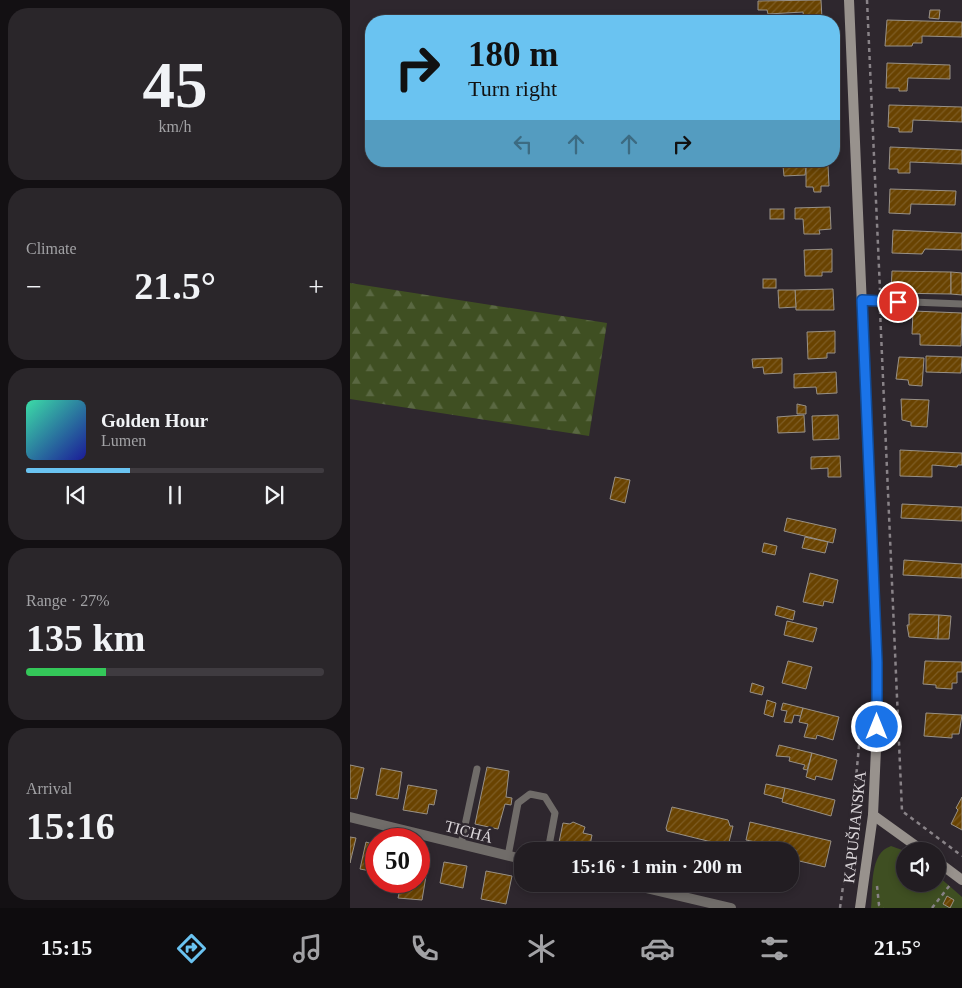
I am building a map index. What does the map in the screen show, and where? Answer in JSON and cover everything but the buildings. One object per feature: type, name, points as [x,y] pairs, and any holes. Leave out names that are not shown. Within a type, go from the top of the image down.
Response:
[{"type":"main road","name":"KAPUŠIANSKA","points":[[849,0],[877,694],[873,814],[860,908]]},
{"type":"main road","points":[[873,814],[911,842]]},
{"type":"main road","points":[[946,868],[960,878]]},
{"type":"street","name":"TICHÁ","points":[[350,817],[514,857]]},
{"type":"street","points":[[663,892],[731,908]]},
{"type":"lane","points":[[862,300],[962,304]]},
{"type":"lane","points":[[461,844],[477,769]]},
{"type":"lane","points":[[508,856],[518,803],[530,794],[545,798],[555,813],[550,842]]},
{"type":"path","points":[[867,0],[902,811],[962,856]]},
{"type":"path","points":[[840,908],[852,821],[864,695],[877,694]]},
{"type":"path","points":[[932,908],[960,878]]},
{"type":"green space","points":[[350,283],[607,323],[589,436],[350,399]]},
{"type":"green space","points":[[891,846],[896,848],[896,892],[946,892],[946,883],[962,897],[962,908],[871,908],[872,881],[876,863],[884,850]]},
{"type":"route","points":[[877,727],[877,662],[862,300],[898,302]]}]
